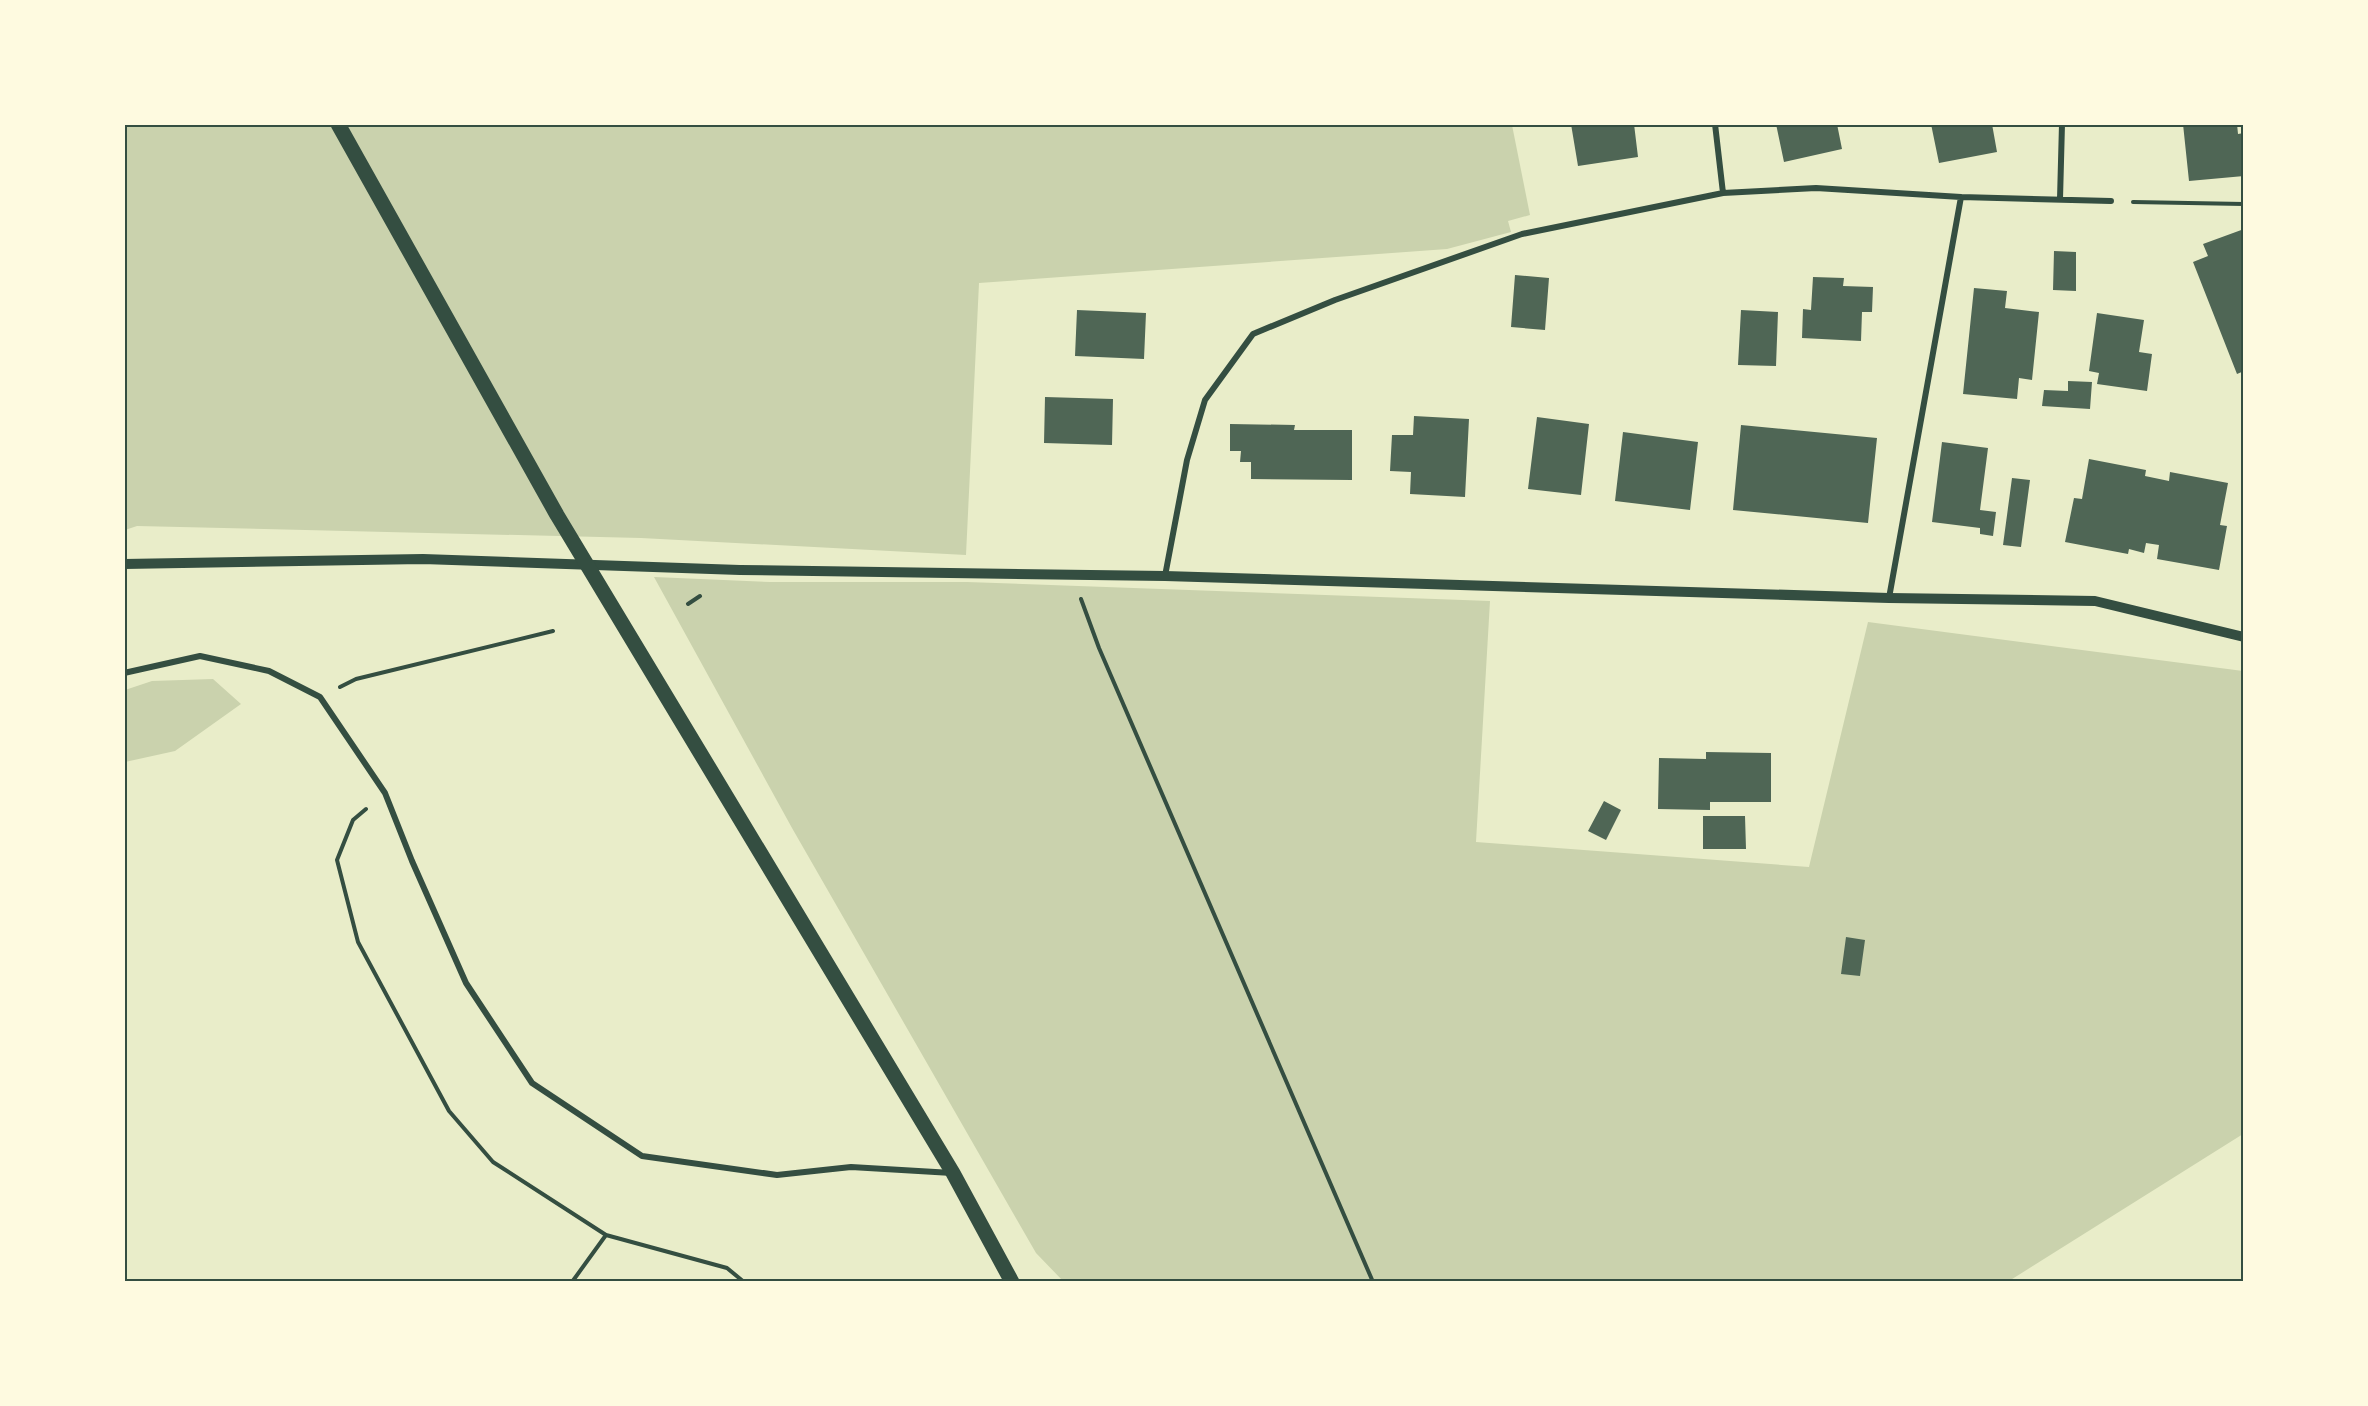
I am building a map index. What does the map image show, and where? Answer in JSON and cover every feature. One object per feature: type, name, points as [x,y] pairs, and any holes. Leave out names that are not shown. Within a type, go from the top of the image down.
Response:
[{"type":"main road","points":[[338,124],[557,515],[953,1173],[1012,1281]]},
{"type":"street","points":[[1715,124],[1723,193]]},
{"type":"street","points":[[2060,199],[2062,124]]},
{"type":"street","points":[[1165,576],[1187,460],[1204,400],[1252,334],[1335,300],[1522,234],[1723,193],[1816,188],[1961,197],[2111,201]]},
{"type":"street","points":[[1889,598],[1961,197]]},
{"type":"street","points":[[124,564],[423,559],[740,570],[1165,576],[2095,602],[2244,637]]},
{"type":"street","points":[[124,673],[200,656],[269,671],[320,697],[385,793],[412,861],[466,983],[532,1083],[642,1156],[777,1175],[851,1167],[953,1173]]},
{"type":"path","points":[[2111,201],[2244,204]]},
{"type":"path","points":[[1072,576],[1099,648],[1373,1281]]},
{"type":"path","points":[[320,697],[356,679],[553,631]]},
{"type":"path","points":[[385,793],[353,820],[337,860],[358,942],[449,1111],[493,1162],[606,1235],[727,1268],[744,1281]]},
{"type":"path","points":[[572,1281],[606,1235]]},
{"type":"green space","points":[[125,125],[1512,125],[1530,215],[1508,221],[1511,232],[1447,249],[979,283],[966,555],[641,538],[137,526],[125,530]]},
{"type":"green space","points":[[654,577],[770,582],[967,582],[1490,601],[1476,842],[1809,867],[1868,622],[2243,671],[2243,1134],[2009,1281],[1063,1281],[1036,1253],[792,828]]},
{"type":"green space","points":[[213,679],[241,704],[175,751],[125,762],[125,690],[152,681]]},
{"type":"building","points":[[1571,124],[1634,124],[1638,157],[1578,166]]},
{"type":"building","points":[[1776,124],[1837,124],[1842,149],[1784,162]]},
{"type":"building","points":[[1931,124],[1992,124],[1997,152],[1939,163]]},
{"type":"building","points":[[2183,124],[2237,124],[2238,134],[2244,133],[2244,176],[2189,181]]},
{"type":"building","points":[[2244,229],[2244,371],[2237,374],[2193,262],[2208,256],[2203,244]]},
{"type":"building","points":[[2054,251],[2076,252],[2076,291],[2053,290]]},
{"type":"building","points":[[1515,275],[1549,278],[1545,330],[1511,327]]},
{"type":"building","points":[[1813,277],[1844,278],[1843,286],[1873,287],[1872,312],[1862,312],[1861,341],[1802,338],[1803,309],[1811,310]]},
{"type":"building","points":[[1974,288],[2007,291],[2005,308],[2039,312],[2032,380],[2019,378],[2017,399],[1963,394]]},
{"type":"building","points":[[1077,310],[1146,313],[1144,359],[1075,356]]},
{"type":"building","points":[[1741,310],[1778,312],[1776,366],[1738,365]]},
{"type":"building","points":[[2097,313],[2144,320],[2139,352],[2152,354],[2147,391],[2097,384],[2099,373],[2089,371]]},
{"type":"building","points":[[2068,381],[2092,382],[2090,409],[2042,406],[2044,390],[2068,391]]},
{"type":"building","points":[[1045,397],[1113,399],[1112,445],[1044,443]]},
{"type":"building","points":[[1414,416],[1469,419],[1465,497],[1410,494],[1411,472],[1390,471],[1392,435],[1413,435]]},
{"type":"building","points":[[1537,417],[1589,424],[1581,495],[1528,489]]},
{"type":"building","points":[[1230,424],[1295,425],[1294,430],[1352,430],[1352,480],[1251,479],[1251,462],[1240,462],[1241,451],[1230,451]]},
{"type":"building","points":[[1741,425],[1877,438],[1868,523],[1733,510]]},
{"type":"building","points":[[1623,432],[1698,442],[1690,510],[1615,501]]},
{"type":"building","points":[[1942,442],[1988,448],[1980,510],[1996,512],[1993,536],[1980,534],[1980,528],[1932,522]]},
{"type":"building","points":[[2089,459],[2146,470],[2145,476],[2169,481],[2170,472],[2228,483],[2220,525],[2227,526],[2219,570],[2157,559],[2159,545],[2146,543],[2144,553],[2129,549],[2128,554],[2065,542],[2074,498],[2082,499]]},
{"type":"building","points":[[2012,478],[2030,480],[2021,547],[2003,545]]},
{"type":"building","points":[[1706,752],[1771,753],[1771,802],[1710,802],[1710,810],[1658,809],[1659,758],[1706,759]]},
{"type":"building","points":[[1604,801],[1621,810],[1606,840],[1588,831]]},
{"type":"building","points":[[1703,816],[1745,816],[1746,849],[1703,849]]},
{"type":"building","points":[[1846,937],[1865,940],[1860,976],[1841,974]]}]
